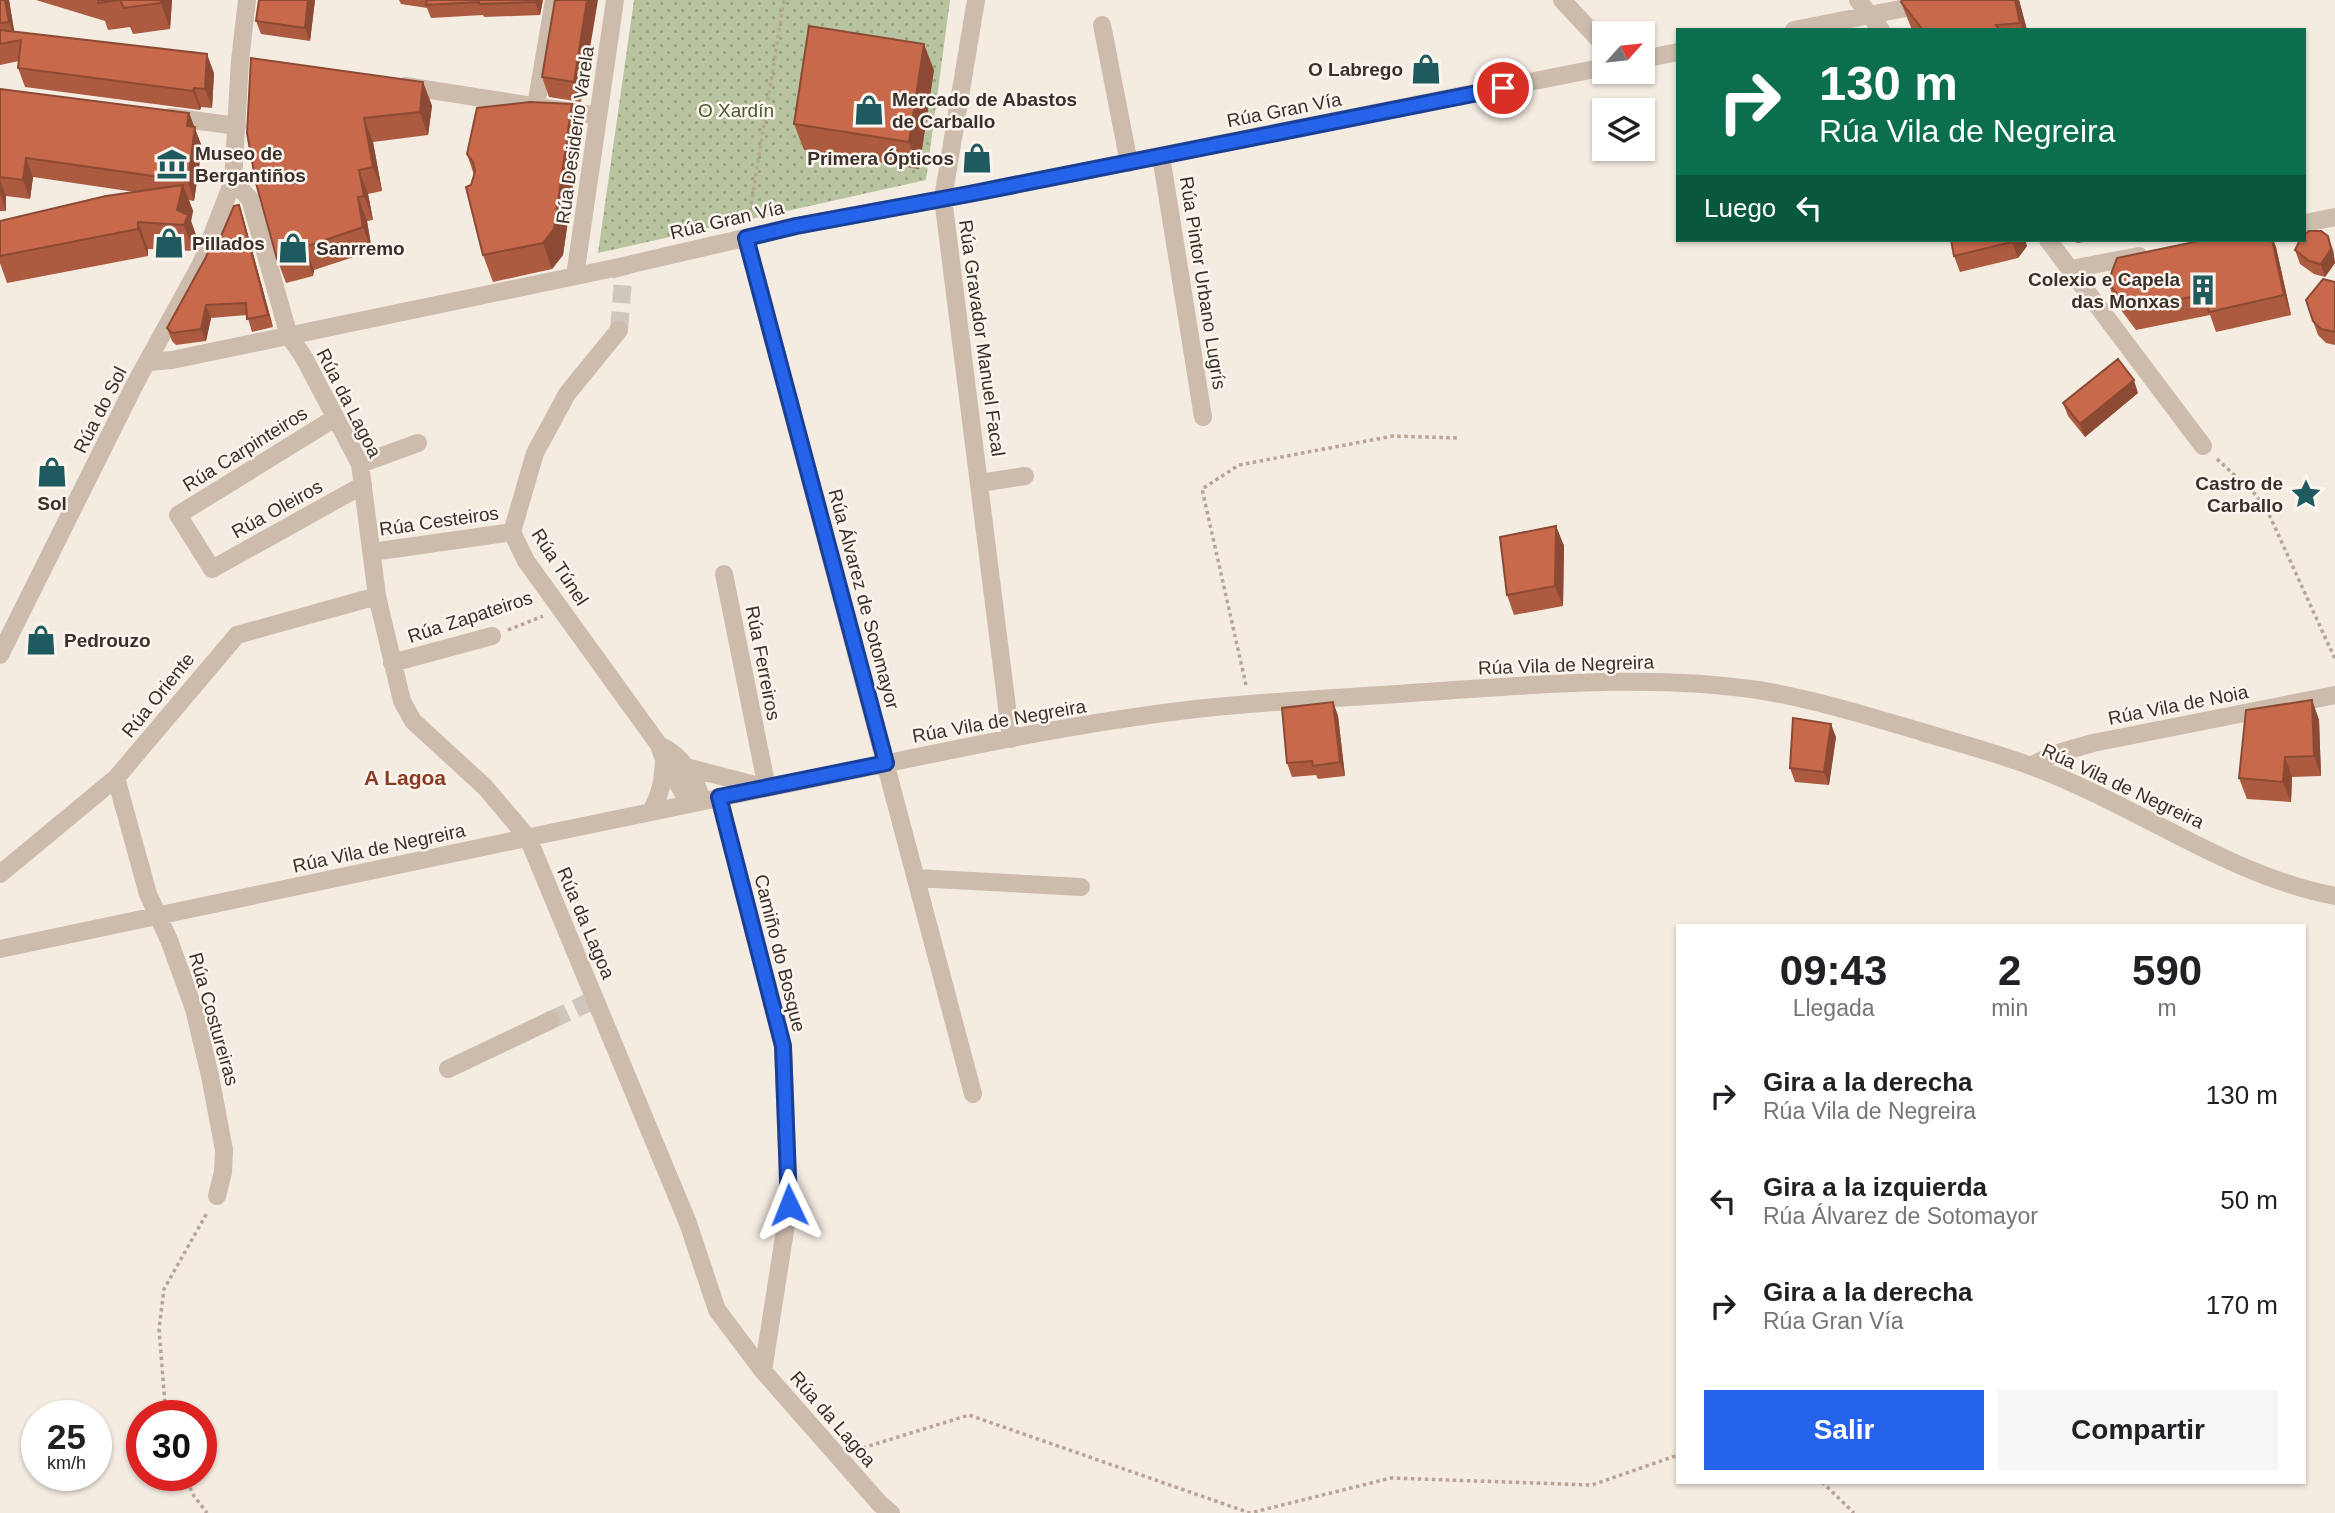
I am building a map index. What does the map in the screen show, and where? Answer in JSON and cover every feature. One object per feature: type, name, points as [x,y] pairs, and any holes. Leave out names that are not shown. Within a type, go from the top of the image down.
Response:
[{"type":"street","name":"Rúa do Sol","points":[[0,655],[201,264],[233,181],[246,62],[247,0]]},
{"type":"street","points":[[536,106],[554,0]]},
{"type":"street","name":"Rúa Desiderio Varela","points":[[575,276],[615,0]]},
{"type":"street","name":"Rúa Gravador Manuel Facal","points":[[976,0],[943,198],[1011,739]]},
{"type":"street","points":[[1562,0],[1592,32]]},
{"type":"street","points":[[1858,0],[1880,28]]},
{"type":"street","points":[[1804,28],[1946,0]]},
{"type":"street","points":[[1102,25],[1129,163]]},
{"type":"street","points":[[1656,56],[1676,52]]},
{"type":"street","name":"Rúa Gran Vía","points":[[149,362],[172,360],[575,276],[796,226],[1129,163],[1592,70]]},
{"type":"street","points":[[387,83],[598,116]]},
{"type":"street","points":[[157,115],[237,126]]},
{"type":"street","name":"Rúa Pintor Urbano Lugrís","points":[[1161,156],[1203,417]]},
{"type":"street","name":"Rúa da Lagoa","points":[[233,181],[250,199],[289,336],[303,356],[360,464],[377,596],[402,701],[413,721],[485,787],[528,838],[688,1223],[717,1310],[763,1371],[891,1513]]},
{"type":"street","points":[[2306,223],[2335,217]]},
{"type":"street","name":"Rúa Álvarez de Sotomayor","points":[[746,238],[973,1094]]},
{"type":"street","points":[[2050,242],[2203,446]]},
{"type":"street","points":[[2071,269],[2152,253]]},
{"type":"street","name":"Rúa Túnel","points":[[619,330],[567,394],[535,453],[512,532],[526,561],[661,753],[704,800]]},
{"type":"street","name":"Rúa Carpinteiros","points":[[212,569],[178,515],[335,418]]},
{"type":"street","points":[[360,464],[418,443]]},
{"type":"street","name":"Rúa Gravador Manuel Facal","points":[[980,483],[1025,476]]},
{"type":"street","name":"Rúa Oleiros","points":[[212,569],[363,485]]},
{"type":"street","name":"Rúa Cesteiros","points":[[372,552],[512,532]]},
{"type":"street","name":"Rúa Ferreiros","points":[[724,574],[767,788]]},
{"type":"street","name":"Rúa Oriente","points":[[0,874],[116,778],[237,635],[377,596]]},
{"type":"street","name":"Rúa Zapateiros","points":[[392,663],[492,636]]},
{"type":"street","name":"Rúa Vila de Negreira","points":[[0,949],[886,763],[1138,718],[1250,704],[1528,686],[1636,682],[1758,690],[1824,704],[2032,765],[2242,866],[2287,883],[2335,896]]},
{"type":"street","name":"Rúa Vila de Noia","points":[[2032,765],[2058,753],[2093,743],[2335,695]]},
{"type":"street","name":"Rúa Túnel","points":[[661,753],[672,751],[686,767],[704,800]]},
{"type":"street","points":[[651,811],[659,797],[663,781],[661,753]]},
{"type":"street","points":[[740,781],[761,761]]},
{"type":"street","name":"Rúa Vila de Negreira","points":[[686,767],[767,788]]},
{"type":"street","name":"Rúa Costureiras","points":[[116,778],[148,894],[169,940],[194,1009],[224,1150],[223,1172],[217,1196]]},
{"type":"street","name":"Camiño do Bosque","points":[[704,800],[783,1046],[789,1205],[763,1371]]},
{"type":"street","points":[[917,878],[1081,887]]},
{"type":"street","points":[[448,1069],[551,1020]]},
{"type":"path","points":[[746,238],[785,0]]},
{"type":"path","points":[[1250,704],[1202,489],[1239,465],[1393,436],[1458,438]]},
{"type":"path","points":[[2203,446],[2255,494],[2267,510],[2335,659]]},
{"type":"path","name":"Rúa Zapateiros","points":[[492,636],[561,609]]},
{"type":"path","points":[[165,1400],[159,1329],[164,1289],[217,1196]]},
{"type":"path","points":[[837,1455],[969,1415],[1250,1513],[1391,1478],[1592,1485],[1676,1456]]},
{"type":"path","points":[[1824,1484],[1854,1513]]},
{"type":"path","points":[[192,1491],[207,1513]]},
{"type":"green space","name":"O Xardín","points":[[634,0],[950,0],[926,180],[598,253]]},
{"type":"building","points":[[0,0],[5,0],[9,22],[0,23]]},
{"type":"building","points":[[98,0],[120,0],[98,3]]},
{"type":"building","points":[[120,0],[161,0],[161,3],[124,8]]},
{"type":"building","points":[[259,0],[308,0],[305,28],[256,21]]},
{"type":"building","points":[[427,0],[535,0],[535,2],[426,5]]},
{"type":"building","points":[[555,0],[587,0],[574,82],[542,77]]},
{"type":"building","points":[[2015,0],[2020,23],[1996,25],[1998,28],[1921,28],[1901,2]]},
{"type":"building","name":"Mercado de Abastos de Carballo","points":[[809,26],[924,44],[909,142],[794,124]]},
{"type":"building","points":[[0,30],[207,54],[205,89],[194,88],[193,91],[18,68],[21,40],[0,44]]},
{"type":"building","points":[[251,58],[423,82],[420,112],[364,118],[373,167],[359,170],[364,196],[358,197],[363,227],[305,247],[305,252],[277,259],[256,183],[247,133]]},
{"type":"building","points":[[0,89],[189,113],[187,126],[195,127],[188,181],[26,158],[23,180],[0,177]]},
{"type":"building","points":[[530,102],[572,104],[554,229],[543,243],[483,255],[466,187],[471,185],[475,172],[473,162],[467,154],[477,108]]},
{"type":"building","points":[[183,185],[177,210],[188,215],[184,225],[138,222],[138,229],[0,256],[0,221],[106,196]]},
{"type":"building","points":[[239,205],[268,315],[247,319],[246,303],[206,305],[201,329],[172,333],[167,328],[214,238],[219,241],[234,206]]},
{"type":"building","points":[[2321,231],[2328,236],[2331,249],[2321,264],[2309,261],[2295,250],[2299,242],[2306,242],[2306,233]]},
{"type":"building","points":[[1951,242],[2012,242],[1954,256]]},
{"type":"building","name":"Colexio e Capela das Monxas","points":[[2194,242],[2272,242],[2284,295],[2209,312],[2205,294],[2129,310],[2108,282],[2117,258]]},
{"type":"building","points":[[2323,279],[2335,282],[2335,332],[2321,329],[2313,321],[2306,300]]},
{"type":"building","points":[[2118,359],[2134,380],[2080,424],[2063,403]]},
{"type":"building","points":[[1556,526],[1555,586],[1507,595],[1500,537]]},
{"type":"building","points":[[2312,700],[2314,756],[2285,757],[2283,782],[2239,778],[2246,710]]},
{"type":"building","points":[[1333,702],[1340,762],[1313,766],[1312,761],[1287,763],[1282,708]]},
{"type":"building","points":[[1793,718],[1831,724],[1824,772],[1790,768]]},
{"type":"tunnel","points":[[619,267],[623,281],[619,330]]},
{"type":"tunnel","points":[[551,1020],[596,999]]},
{"type":"place","name":"O Labrego","points":[[1426,69]]},
{"type":"place","name":"Mercado de Abastos de Carballo","points":[[869,110]]},
{"type":"place","name":"Primera Ópticos","points":[[977,158]]},
{"type":"place","name":"Museo de Bergantiños","points":[[172,164]]},
{"type":"place","name":"Pillados","points":[[169,243]]},
{"type":"place","name":"Sanrremo","points":[[293,248]]},
{"type":"place","name":"Colexio e Capela das Monxas","points":[[2203,290]]},
{"type":"place","name":"Sol","points":[[52,472]]},
{"type":"place","name":"Castro de Carballo","points":[[2306,494]]},
{"type":"place","name":"Pedrouzo","points":[[41,640]]},
{"type":"district","name":"A Lagoa","points":[[405,777]]},
{"type":"route","points":[[789,1205],[783,1046],[719,797],[886,763],[746,238],[1503,88]]}]
